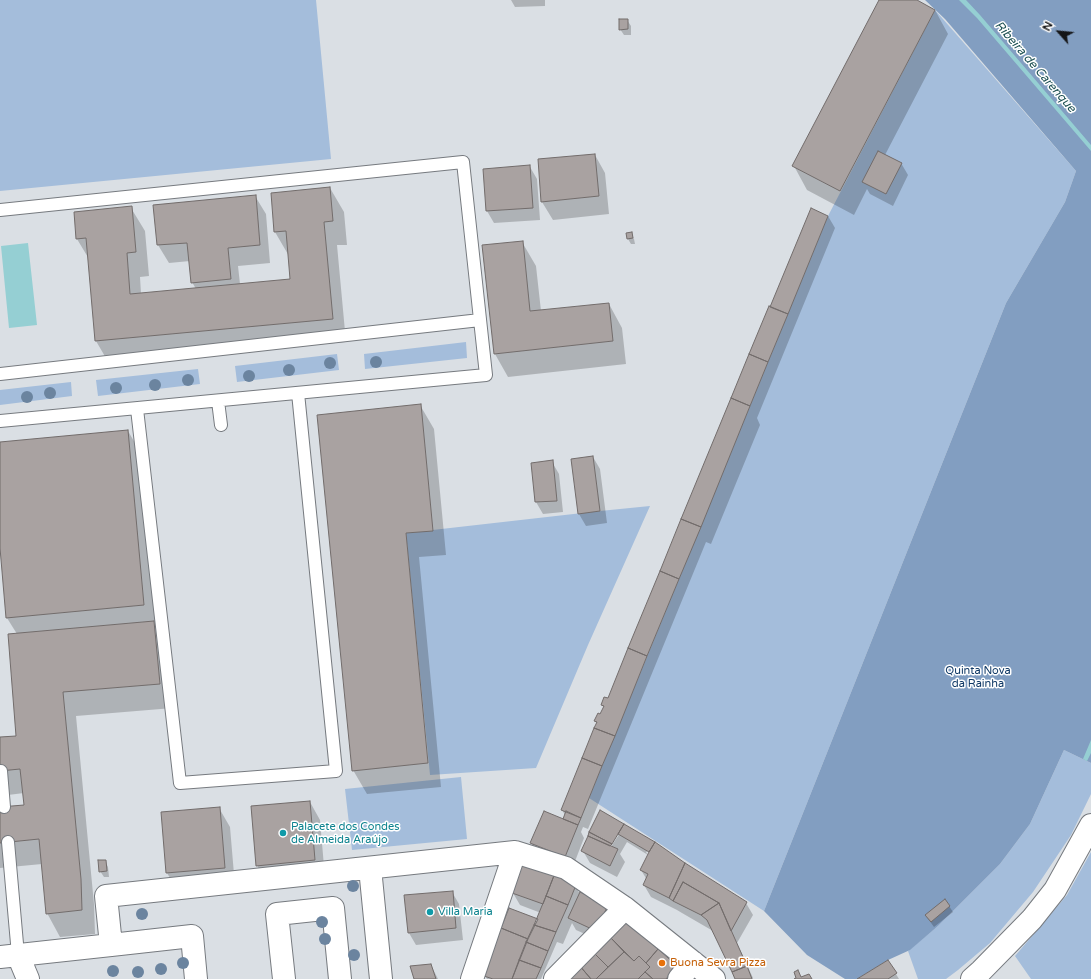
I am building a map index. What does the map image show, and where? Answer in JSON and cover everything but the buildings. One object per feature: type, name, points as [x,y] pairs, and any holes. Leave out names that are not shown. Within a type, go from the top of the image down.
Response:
[{"type":"main road","points":[[972,979],[1032,919],[1055,890],[1091,825]]},
{"type":"main road","points":[[111,945],[106,896],[515,852],[566,868],[625,908],[714,979]]},
{"type":"main road","points":[[472,979],[515,852]]},
{"type":"main road","points":[[370,868],[381,979]]},
{"type":"main road","points":[[284,979],[277,914],[333,908],[340,979]]},
{"type":"main road","points":[[555,979],[625,908]]},
{"type":"main road","points":[[9,956],[192,936],[196,979]]},
{"type":"main road","points":[[9,956],[28,979]]},
{"type":"main road","points":[[679,979],[693,962]]},
{"type":"lane","points":[[0,210],[463,162],[486,375],[0,421]]},
{"type":"lane","points":[[0,374],[480,320]]},
{"type":"lane","points":[[137,409],[180,783],[336,771],[298,393]]},
{"type":"lane","points":[[218,401],[221,425]]},
{"type":"lane","points":[[1,771],[4,807]]},
{"type":"lane","points":[[8,842],[9,956]]},
{"type":"shaded area","points":[[0,0],[316,0],[331,159],[0,191]]},
{"type":"shaded area","points":[[959,0],[966,0],[980,15],[1091,145],[1091,151],[977,18]]},
{"type":"shaded area","points":[[935,10],[1076,171],[1065,202],[1006,303],[764,911],[589,798],[828,216]]},
{"type":"shaded area","points":[[28,243],[37,325],[9,328],[1,246]]},
{"type":"shaded area","points":[[466,342],[467,358],[365,369],[364,354]]},
{"type":"shaded area","points":[[337,354],[339,370],[237,382],[235,366]]},
{"type":"shaded area","points":[[198,369],[200,384],[98,396],[96,380]]},
{"type":"shaded area","points":[[71,382],[72,396],[0,405],[0,390]]},
{"type":"shaded area","points":[[650,506],[588,645],[536,768],[430,775],[406,533]]},
{"type":"shaded area","points":[[1091,740],[1091,753],[1087,761],[1083,759]]},
{"type":"shaded area","points":[[1064,750],[1091,763],[1091,794],[1071,835],[1033,892],[990,943],[946,979],[918,979],[908,951],[938,926],[1000,864],[1030,824]]},
{"type":"shaded area","points":[[461,777],[467,839],[352,850],[345,789]]},
{"type":"shaded area","points":[[1091,852],[1091,979],[1031,979],[1015,956],[1067,895]]},
{"type":"green space","name":"Quinta Nova da Rainha","points":[[925,0],[1091,0],[1091,763],[1064,750],[1030,824],[1000,864],[938,926],[910,950],[888,960],[857,979],[845,979],[807,955],[764,911],[1006,303],[1065,202],[1076,171],[945,19]]},
{"type":"place","name":"Palacete dos Condes de Almeida Araújo","points":[[283,833]]},
{"type":"place","name":"Villa Maria","points":[[430,912]]},
{"type":"place","name":"Buona Sevra Pizza","points":[[662,963]]},
{"type":"water label","name":"Ribeira de Carenque","points":[[1035,67]]}]
